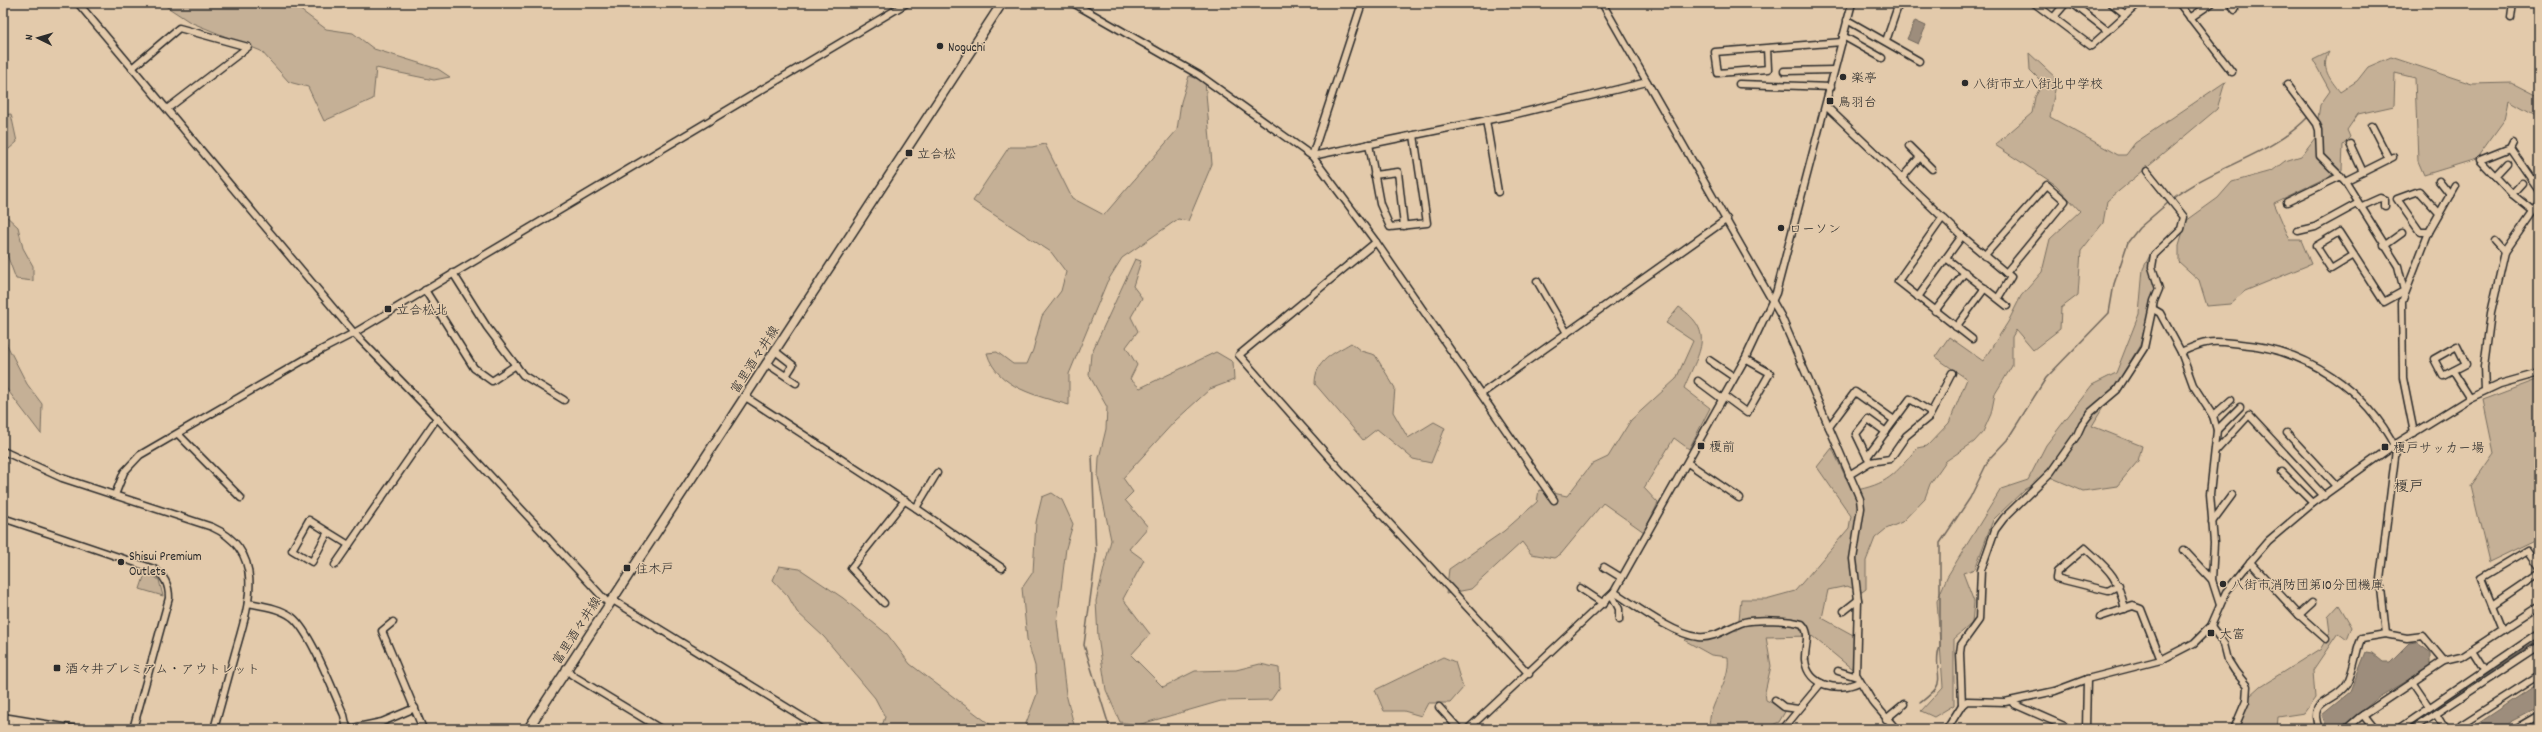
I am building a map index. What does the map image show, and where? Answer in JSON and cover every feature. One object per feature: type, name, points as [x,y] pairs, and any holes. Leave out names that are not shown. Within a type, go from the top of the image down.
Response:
[{"type":"main road","name":"富里酒々井線","points":[[528,729],[566,668],[1002,3]]},
{"type":"street","points":[[78,3],[354,333],[437,418],[610,601],[822,729]]},
{"type":"street","points":[[115,495],[124,472],[133,460],[321,350],[354,333],[907,3]]},
{"type":"street","points":[[1073,3],[1199,75],[1312,156],[1376,242],[1554,500]]},
{"type":"street","points":[[1312,156],[1362,3]]},
{"type":"street","points":[[1602,3],[1727,219],[1773,302],[1860,499],[1862,508],[1853,559],[1858,600],[1858,680]]},
{"type":"street","points":[[1472,728],[1613,594],[1688,463],[1745,358],[1773,302],[1852,3]]},
{"type":"street","points":[[1886,41],[1899,3]]},
{"type":"street","points":[[2034,3],[2091,46],[2139,3]]},
{"type":"street","points":[[2053,18],[2066,3]]},
{"type":"street","points":[[2072,3],[2108,31]]},
{"type":"street","points":[[2111,3],[2126,15]]},
{"type":"street","points":[[2179,3],[2232,72]]},
{"type":"street","points":[[2190,18],[2212,3]]},
{"type":"street","points":[[2230,3],[2234,10]]},
{"type":"street","points":[[2511,18],[2513,3]]},
{"type":"street","points":[[1848,20],[1919,61]]},
{"type":"street","points":[[132,68],[179,28],[248,46],[167,108]]},
{"type":"street","points":[[1843,36],[1882,58]]},
{"type":"street","points":[[1767,48],[1768,70],[1718,73],[1715,52],[1842,42]]},
{"type":"street","points":[[1784,71],[1834,70]]},
{"type":"street","points":[[1312,156],[1486,120],[1647,82]]},
{"type":"street","points":[[1739,84],[1831,87]]},
{"type":"street","points":[[2287,84],[2319,130],[2320,156],[2343,179],[2358,205],[2398,266],[2404,291]]},
{"type":"street","points":[[1826,106],[1962,236],[1984,256],[2011,277],[1998,298]]},
{"type":"street","points":[[1486,120],[1498,192]]},
{"type":"street","points":[[2287,202],[2363,172],[2391,158],[2372,126]]},
{"type":"street","points":[[1369,144],[1380,204],[1390,227],[1427,223],[1414,135]]},
{"type":"street","points":[[2514,142],[2510,148],[2480,160],[2512,194],[2533,211]]},
{"type":"street","points":[[2350,144],[2363,172]]},
{"type":"street","points":[[1909,146],[1932,169]]},
{"type":"street","points":[[2510,148],[2539,190]]},
{"type":"street","points":[[1901,179],[1920,157]]},
{"type":"street","points":[[2495,176],[2507,163]]},
{"type":"street","points":[[1962,705],[1960,653],[1962,644],[1979,620],[1981,570],[1995,530],[2004,518],[2051,472],[2091,412],[2117,390],[2147,341],[2153,309],[2159,288],[2152,268],[2154,255],[2181,229],[2184,216],[2147,170]]},
{"type":"street","points":[[1374,175],[1398,172],[1404,226]]},
{"type":"street","points":[[2439,181],[2450,195]]},
{"type":"street","points":[[2512,194],[2522,183]]},
{"type":"street","points":[[1984,256],[2047,185],[2065,201],[2006,273]]},
{"type":"street","points":[[2414,433],[2403,378],[2400,325],[2404,291],[2429,232],[2455,186]]},
{"type":"street","points":[[2429,232],[2420,232],[2397,199],[2419,191],[2439,213]]},
{"type":"street","points":[[2298,231],[2315,227],[2358,205],[2380,198],[2385,200],[2386,206]]},
{"type":"street","points":[[2485,390],[2484,367],[2491,313],[2505,252],[2539,203]]},
{"type":"street","points":[[1943,217],[1898,281],[1972,339]]},
{"type":"street","points":[[1481,394],[1727,219]]},
{"type":"street","points":[[2354,255],[2331,269],[2316,246],[2339,232],[2354,255],[2384,302],[2404,291]]},
{"type":"street","points":[[2384,246],[2402,233]]},
{"type":"street","points":[[1918,297],[1962,236]]},
{"type":"street","points":[[2495,241],[2505,252]]},
{"type":"street","points":[[1376,242],[1239,355],[1343,473],[1529,674]]},
{"type":"street","points":[[1946,258],[2007,306]]},
{"type":"street","points":[[1935,310],[1965,272]]},
{"type":"street","points":[[453,273],[487,327],[523,375],[564,400]]},
{"type":"street","points":[[1537,281],[1567,333]]},
{"type":"street","points":[[1956,327],[1984,288]]},
{"type":"street","points":[[425,290],[474,368],[492,381],[516,365]]},
{"type":"street","points":[[2153,309],[2160,313],[2181,352],[2193,385],[2213,416],[2217,430],[2210,494],[2212,522],[2212,580],[2220,605]]},
{"type":"street","points":[[2181,352],[2213,342],[2256,345],[2292,354],[2309,362],[2359,396],[2396,449],[2380,586],[2386,634]]},
{"type":"street","points":[[2456,346],[2466,364],[2454,371],[2443,376],[2434,358],[2456,346]]},
{"type":"street","points":[[775,350],[793,364],[786,376]]},
{"type":"street","points":[[1698,381],[1747,414],[1770,373],[1745,358]]},
{"type":"street","points":[[1709,360],[1734,378]]},
{"type":"street","points":[[766,363],[796,383]]},
{"type":"street","points":[[2454,371],[2470,398]]},
{"type":"street","points":[[1868,460],[1890,458],[1906,436],[1929,417],[1952,373]]},
{"type":"street","points":[[1947,729],[1962,705],[1968,701],[2008,701],[2055,691],[2087,679],[2160,660],[2194,643],[2210,626],[2226,592],[2250,562],[2268,541],[2313,503],[2394,446],[2470,398],[2485,390],[2539,373]]},
{"type":"street","points":[[1829,427],[1855,392],[1894,420]]},
{"type":"street","points":[[744,396],[905,500],[1002,568]]},
{"type":"street","points":[[1849,474],[1868,460],[1894,420],[1910,399],[1931,412]]},
{"type":"street","points":[[2213,416],[2232,400]]},
{"type":"street","points":[[2217,430],[2240,407]]},
{"type":"street","points":[[2214,452],[2249,414],[2324,496]]},
{"type":"street","points":[[335,565],[437,418]]},
{"type":"street","points":[[1868,460],[1856,434],[1868,419],[1886,432]]},
{"type":"street","points":[[2286,433],[2336,486]]},
{"type":"street","points":[[178,434],[241,498]]},
{"type":"street","points":[[3,451],[62,478],[204,524],[226,535],[238,548],[246,562],[250,584],[248,603],[214,729]]},
{"type":"street","points":[[1688,463],[1739,498]]},
{"type":"street","points":[[2282,472],[2313,503]]},
{"type":"street","points":[[916,508],[937,473]]},
{"type":"street","points":[[2212,522],[2232,495]]},
{"type":"street","points":[[884,603],[851,568],[905,500]]},
{"type":"street","points":[[3,518],[154,569],[164,576],[167,583],[169,598],[133,729]]},
{"type":"street","points":[[328,532],[312,562],[292,550],[309,520],[349,545]]},
{"type":"street","points":[[2119,585],[2108,591],[2056,578],[2057,572],[2085,548],[2112,573],[2119,585],[2125,609]]},
{"type":"street","points":[[2184,550],[2212,580]]},
{"type":"street","points":[[2502,630],[2481,578],[2528,550],[2539,566]]},
{"type":"street","points":[[2250,562],[2299,615],[2326,639]]},
{"type":"street","points":[[1604,568],[1622,578]]},
{"type":"street","points":[[2492,605],[2539,573]]},
{"type":"street","points":[[1580,588],[1604,604]]},
{"type":"street","points":[[1613,594],[1619,609],[1619,620]]},
{"type":"street","points":[[1613,594],[1674,628],[1692,636],[1714,635],[1744,622],[1754,621],[1802,624],[1807,634],[1805,662],[1811,674],[1821,684],[1838,688],[1858,680]]},
{"type":"street","points":[[1844,611],[1858,600]]},
{"type":"street","points":[[248,603],[280,611],[292,618],[303,630],[344,715],[348,729],[382,722],[415,708]]},
{"type":"street","points":[[2299,615],[2312,603]]},
{"type":"street","points":[[2100,617],[2133,606],[2141,609],[2160,660]]},
{"type":"street","points":[[2346,729],[2363,715],[2444,661],[2462,657],[2539,606]]},
{"type":"street","points":[[393,622],[382,631],[424,729]]},
{"type":"street","points":[[2210,626],[2224,644],[2228,660],[2248,686],[2246,701],[2234,729]]},
{"type":"street","points":[[2398,729],[2539,633]]},
{"type":"street","points":[[2319,729],[2315,713],[2321,703],[2346,685],[2355,666],[2360,640],[2386,634],[2407,638],[2424,636],[2444,661]]},
{"type":"street","points":[[2413,729],[2539,646]]},
{"type":"street","points":[[2472,650],[2484,669]]},
{"type":"street","points":[[566,668],[572,675],[661,729]]},
{"type":"street","points":[[1838,671],[1858,680],[1886,719],[1896,729]]},
{"type":"street","points":[[2455,729],[2539,675]]},
{"type":"street","points":[[2086,729],[2087,679]]},
{"type":"street","points":[[2412,682],[2429,707]]},
{"type":"street","points":[[1783,729],[1798,709],[1821,684]]},
{"type":"street","points":[[2460,686],[2466,694]]},
{"type":"street","points":[[1774,700],[1784,707],[1798,709]]},
{"type":"street","points":[[2008,701],[2071,729]]},
{"type":"street","points":[[1886,719],[1904,704]]},
{"type":"street","points":[[1439,707],[1459,729]]},
{"type":"street","points":[[2436,714],[2444,729]]},
{"type":"street","points":[[2363,715],[2374,729]]},
{"type":"street","points":[[2515,729],[2539,715]]},
{"type":"street","points":[[3,716],[76,729]]},
{"type":"street","points":[[3,723],[45,729]]},
{"type":"shaded area","points":[[161,3],[291,3],[326,29],[353,33],[374,49],[438,69],[450,77],[434,80],[376,68],[373,99],[324,121],[308,87],[289,82],[261,51],[190,22]]},
{"type":"shaded area","points":[[1915,21],[1926,26],[1918,44],[1907,39]]},
{"type":"shaded area","points":[[2329,52],[2326,58],[2327,73],[2340,92],[2357,81],[2368,67],[2391,57],[2472,84],[2512,83],[2539,97],[2539,117],[2509,100],[2505,119],[2476,159],[2424,175],[2418,161],[2415,78],[2395,73],[2394,106],[2358,114],[2347,130],[2350,137],[2343,145],[2342,170],[2274,203],[2290,240],[2301,240],[2311,264],[2245,291],[2230,304],[2207,306],[2199,280],[2179,262],[2179,245],[2186,221],[2218,198],[2232,182],[2272,171],[2285,161],[2301,156],[2315,138],[2320,105],[2330,91],[2313,60]]},
{"type":"shaded area","points":[[2029,53],[2057,79],[2050,117],[2118,155],[2126,155],[2135,143],[2225,82],[2217,109],[2107,201],[2103,223],[2081,251],[2078,295],[2061,308],[2060,329],[2033,350],[2016,330],[2012,337],[2012,366],[1995,394],[1991,414],[1983,432],[1974,442],[1946,461],[1930,484],[1925,498],[1902,522],[1886,529],[1875,538],[1866,561],[1866,589],[1862,592],[1847,586],[1828,590],[1822,618],[1855,636],[1852,669],[1812,636],[1766,637],[1771,666],[1765,692],[1766,700],[1786,710],[1779,722],[1764,729],[1709,729],[1712,710],[1726,676],[1728,657],[1711,655],[1684,640],[1738,630],[1741,599],[1766,599],[1795,591],[1849,528],[1851,516],[1817,467],[1832,448],[1852,491],[1875,485],[1890,477],[1917,448],[1927,446],[1949,423],[1967,379],[1935,357],[1949,337],[1983,361],[2008,322],[2021,296],[2042,272],[2050,239],[2080,211],[2056,185],[1995,145],[2032,113],[2035,97],[2043,83],[2030,70]]},
{"type":"shaded area","points":[[1189,76],[1205,81],[1212,164],[1188,221],[1178,219],[1122,258],[1107,282],[1069,374],[1069,405],[1020,389],[1000,375],[992,365],[987,353],[997,352],[1013,364],[1027,364],[1033,350],[1042,316],[1061,291],[1066,272],[1051,252],[973,201],[1009,147],[1032,147],[1045,144],[1072,198],[1104,215],[1177,130],[1181,102]]},
{"type":"shaded area","points":[[11,114],[17,142],[9,149],[3,151],[3,115]]},
{"type":"shaded area","points":[[3,213],[18,227],[23,248],[33,266],[33,281],[16,279],[3,244]]},
{"type":"shaded area","points":[[2151,253],[2159,279],[2140,345],[2092,426],[2142,446],[2138,461],[2117,486],[2083,491],[2050,477],[2025,489],[1993,520],[1975,569],[1963,573],[1974,602],[1972,623],[1954,639],[1954,705],[1934,717],[1921,711],[1943,687],[1937,601],[1947,577],[2001,489],[2028,480],[2046,445],[2092,385],[2116,373],[2139,314],[2143,269]]},
{"type":"shaded area","points":[[1135,259],[1141,261],[1133,286],[1142,298],[1131,317],[1138,331],[1126,347],[1137,365],[1130,379],[1140,388],[1216,352],[1233,362],[1234,380],[1210,389],[1175,421],[1123,478],[1133,492],[1125,500],[1148,527],[1129,549],[1144,560],[1123,599],[1150,634],[1131,655],[1163,687],[1195,671],[1236,670],[1260,664],[1279,668],[1280,687],[1271,700],[1221,701],[1138,725],[1120,722],[1106,690],[1098,637],[1096,601],[1111,540],[1098,477],[1099,458],[1106,429],[1107,407],[1089,375],[1091,354]]},
{"type":"shaded area","points":[[1679,307],[1691,317],[1698,326],[1701,335],[1699,354],[1684,388],[1710,408],[1689,449],[1674,438],[1644,488],[1658,503],[1644,532],[1603,503],[1561,554],[1554,558],[1531,554],[1522,542],[1471,589],[1446,594],[1449,569],[1504,531],[1537,502],[1539,490],[1567,496],[1591,465],[1608,457],[1631,420],[1676,379],[1693,341],[1666,323]]},
{"type":"shaded area","points":[[3,323],[5,341],[27,384],[42,404],[41,434],[3,384]]},
{"type":"shaded area","points":[[1351,343],[1361,351],[1375,355],[1395,388],[1393,412],[1408,438],[1434,422],[1445,428],[1431,463],[1413,459],[1377,429],[1363,440],[1315,384],[1318,369],[1322,363],[1332,354]]},
{"type":"shaded area","points":[[2539,379],[2539,538],[2489,562],[2471,486],[2494,453],[2483,400]]},
{"type":"shaded area","points":[[1052,493],[1062,500],[1073,524],[1066,548],[1057,622],[1066,694],[1075,729],[1032,729],[1025,726],[1037,694],[1035,666],[1027,639],[1022,588],[1033,572],[1036,522],[1042,497]]},
{"type":"shaded area","points":[[779,566],[800,569],[843,598],[887,634],[910,664],[996,729],[881,729],[885,717],[875,698],[824,637],[797,612],[788,596],[773,580]]},
{"type":"shaded area","points":[[146,571],[159,580],[163,596],[140,589]]},
{"type":"shaded area","points":[[2339,605],[2352,627],[2347,640],[2338,633],[2313,670],[2315,698],[2304,713],[2278,717],[2277,729],[2239,729],[2250,696],[2261,686],[2321,648],[2330,633],[2328,617]]},
{"type":"shaded area","points":[[2416,642],[2431,653],[2431,666],[2379,697],[2340,729],[2327,729],[2322,715],[2350,692],[2366,652],[2372,653],[2383,662],[2390,662],[2409,643]]},
{"type":"shaded area","points":[[1443,657],[1455,662],[1463,688],[1450,703],[1428,703],[1421,716],[1404,711],[1384,711],[1375,690]]},
{"type":"shaded area","points":[[2539,683],[2539,707],[2512,721],[2503,729],[2470,729]]},
{"type":"waterway","points":[[2172,199],[2205,178],[2277,142],[2308,117]]},
{"type":"waterway","points":[[1920,703],[1935,690],[1939,679],[1937,658],[1940,647],[1940,543],[1970,498],[1989,459],[2007,440],[2046,378],[2109,313],[2114,284],[2128,242],[2139,228],[2169,202]]},
{"type":"waterway","points":[[1092,455],[1096,555],[1084,645],[1110,729]]},
{"type":"waterway","points":[[2432,710],[2539,640]]},
{"type":"waterway","points":[[1870,729],[1885,726]]},
{"type":"place","name":"Noguchi","points":[[940,46]]},
{"type":"place","name":"楽亭","points":[[1843,77]]},
{"type":"place","name":"八街市立八街北中学校","points":[[1965,83]]},
{"type":"place","name":"鳥羽台","points":[[1830,101]]},
{"type":"place","name":"立合松","points":[[909,153]]},
{"type":"place","name":"ローソン","points":[[1781,228]]},
{"type":"place","name":"立合松北","points":[[388,309]]},
{"type":"place","name":"榎前","points":[[1701,446]]},
{"type":"place","name":"榎戸サッカー場","points":[[2385,447]]},
{"type":"place","name":"Shisui Premium Outlets","points":[[121,562]]},
{"type":"place","name":"住木戸","points":[[627,568]]},
{"type":"place","name":"八街市消防団第10分団機庫","points":[[2223,584]]},
{"type":"place","name":"大富","points":[[2211,633]]},
{"type":"place","name":"酒々井プレミアム・アウトレット","points":[[57,668]]},
{"type":"district","name":"榎戸","points":[[2409,486]]}]
